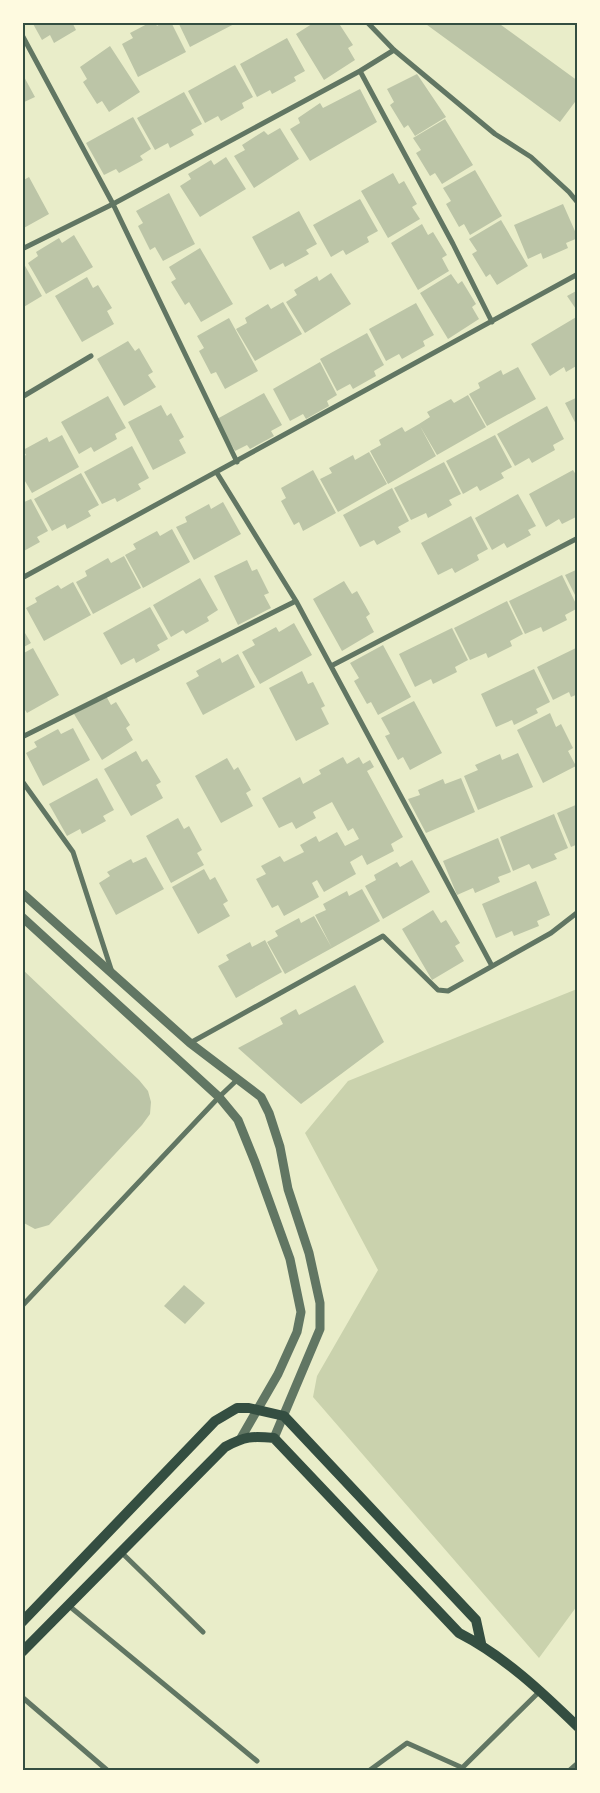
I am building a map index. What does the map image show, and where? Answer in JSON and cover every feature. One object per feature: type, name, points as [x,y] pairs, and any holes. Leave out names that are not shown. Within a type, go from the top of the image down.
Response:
[{"type":"main road","points":[[22,1622],[215,1421],[237,1408],[249,1408],[284,1416],[476,1620],[481,1644]]},
{"type":"main road","points":[[22,1652],[225,1447],[241,1438],[255,1436],[274,1438],[459,1633],[481,1644],[541,1691],[578,1727]]},
{"type":"street","points":[[367,22],[394,50],[494,134],[531,157],[569,192],[578,203]]},
{"type":"street","points":[[22,35],[113,204],[237,462]]},
{"type":"street","points":[[22,249],[113,204],[394,50]]},
{"type":"street","points":[[360,70],[453,244],[492,322]]},
{"type":"street","points":[[22,578],[578,274]]},
{"type":"street","points":[[22,397],[91,356]]},
{"type":"street","points":[[217,472],[296,601],[492,966]]},
{"type":"street","points":[[331,666],[578,538]]},
{"type":"street","points":[[22,737],[296,601]]},
{"type":"street","points":[[22,781],[73,852],[112,972]]},
{"type":"street","points":[[22,893],[190,1043],[261,1097],[269,1113],[280,1147],[288,1189],[309,1253],[320,1303],[320,1329],[274,1438]]},
{"type":"street","points":[[190,1043],[383,936],[438,990],[448,991],[551,933],[578,912]]},
{"type":"street","points":[[22,918],[219,1097],[238,1120],[290,1259],[301,1312],[297,1332],[282,1366],[241,1438]]},
{"type":"street","points":[[22,1306],[238,1079]]},
{"type":"street","points":[[121,1552],[202,1632]]},
{"type":"street","points":[[68,1605],[257,1761]]},
{"type":"street","points":[[370,1770],[407,1743],[461,1769],[541,1691]]},
{"type":"street","points":[[22,1697],[108,1770]]},
{"type":"street","points":[[570,1770],[578,1763]]},
{"type":"green space","points":[[577,989],[577,1606],[539,1658],[313,1397],[317,1376],[378,1270],[305,1133],[348,1081]]},
{"type":"building","points":[[32,22],[72,22],[76,30],[54,43],[50,35],[42,40]]},
{"type":"building","points":[[151,22],[155,22],[157,26],[163,22],[171,22],[186,52],[138,77],[122,44],[133,38],[130,33]]},
{"type":"building","points":[[178,22],[238,22],[190,47]]},
{"type":"building","points":[[315,22],[332,22],[334,25],[338,22],[353,45],[348,48],[355,60],[324,80],[296,34]]},
{"type":"building","points":[[423,22],[497,22],[578,81],[578,98],[560,122]]},
{"type":"building","points":[[287,38],[305,71],[294,77],[296,81],[272,94],[270,90],[257,97],[240,64]]},
{"type":"building","points":[[110,46],[140,92],[109,112],[102,101],[97,104],[83,82],[87,79],[80,67]]},
{"type":"building","points":[[235,65],[253,97],[242,103],[244,108],[221,121],[218,116],[205,123],[188,91]]},
{"type":"building","points":[[22,73],[35,97],[22,103]]},
{"type":"building","points":[[417,74],[446,117],[415,136],[408,125],[404,128],[390,105],[394,102],[387,89]]},
{"type":"building","points":[[360,89],[377,122],[310,161],[290,129],[300,123],[298,118],[320,103],[323,108]]},
{"type":"building","points":[[184,92],[202,124],[191,130],[194,135],[170,148],[168,143],[155,150],[137,118]]},
{"type":"building","points":[[133,117],[151,149],[140,156],[143,160],[119,173],[116,169],[104,175],[86,143]]},
{"type":"building","points":[[445,119],[473,165],[442,184],[435,173],[430,176],[416,153],[421,150],[413,138]]},
{"type":"building","points":[[280,128],[299,159],[254,188],[234,156],[245,150],[242,145],[264,131],[268,135]]},
{"type":"building","points":[[226,157],[246,189],[200,217],[180,186],[191,179],[188,174],[211,160],[214,165]]},
{"type":"building","points":[[475,170],[502,216],[470,235],[464,224],[459,227],[446,204],[451,201],[443,188]]},
{"type":"building","points":[[393,173],[399,184],[404,181],[417,204],[412,207],[420,219],[388,238],[361,191]]},
{"type":"building","points":[[29,177],[49,214],[22,229],[22,181]]},
{"type":"building","points":[[169,193],[195,244],[163,261],[155,247],[150,250],[138,226],[143,223],[136,211]]},
{"type":"building","points":[[360,199],[378,231],[367,237],[369,242],[346,255],[343,250],[331,257],[313,225]]},
{"type":"building","points":[[563,204],[578,238],[566,243],[568,248],[543,259],[541,253],[528,259],[514,225]]},
{"type":"building","points":[[299,211],[317,244],[306,250],[309,254],[285,267],[283,263],[270,270],[252,237]]},
{"type":"building","points":[[501,220],[528,266],[497,285],[490,274],[486,277],[472,254],[477,251],[469,239]]},
{"type":"building","points":[[422,224],[428,235],[433,232],[447,255],[442,258],[449,271],[418,290],[391,243]]},
{"type":"building","points":[[74,235],[93,267],[46,294],[28,263],[38,256],[36,252],[59,238],[62,243]]},
{"type":"building","points":[[200,248],[233,304],[201,322],[189,302],[185,305],[171,282],[176,279],[169,267]]},
{"type":"building","points":[[24,264],[42,296],[22,308],[22,265]]},
{"type":"building","points":[[331,273],[351,304],[305,333],[286,302],[297,295],[294,290],[317,276],[319,281]]},
{"type":"building","points":[[451,274],[458,284],[462,281],[476,304],[472,307],[479,319],[448,339],[420,293]]},
{"type":"building","points":[[87,277],[93,288],[98,285],[112,308],[107,311],[114,324],[82,342],[55,296]]},
{"type":"building","points":[[578,290],[578,312],[567,296]]},
{"type":"building","points":[[283,302],[302,334],[255,361],[236,329],[247,323],[245,318],[268,304],[271,309]]},
{"type":"building","points":[[416,303],[434,335],[423,341],[425,346],[402,359],[399,354],[386,361],[369,329]]},
{"type":"building","points":[[578,316],[578,365],[566,372],[564,367],[550,376],[531,344]]},
{"type":"building","points":[[229,318],[258,371],[225,389],[216,372],[211,374],[199,351],[204,348],[197,336]]},
{"type":"building","points":[[367,333],[384,365],[374,371],[376,376],[353,389],[350,384],[337,391],[320,359]]},
{"type":"building","points":[[128,341],[135,351],[139,348],[153,372],[148,375],[156,387],[124,406],[97,359]]},
{"type":"building","points":[[320,362],[337,395],[327,401],[329,406],[306,419],[303,414],[290,421],[273,389]]},
{"type":"building","points":[[518,367],[536,399],[487,426],[469,394],[480,388],[478,383],[501,370],[503,375]]},
{"type":"building","points":[[264,393],[282,425],[271,431],[274,436],[250,449],[247,445],[235,451],[217,419]]},
{"type":"building","points":[[468,395],[486,427],[437,455],[420,426],[436,456],[388,484],[370,451],[381,445],[379,440],[402,427],[405,432],[430,417],[427,412],[451,399],[454,403]]},
{"type":"building","points":[[108,396],[126,428],[115,434],[117,439],[94,452],[91,447],[79,454],[61,422]]},
{"type":"building","points":[[578,397],[578,428],[565,403]]},
{"type":"building","points":[[161,405],[167,416],[171,413],[184,437],[179,440],[186,453],[153,470],[128,422]]},
{"type":"building","points":[[547,406],[564,439],[553,445],[555,450],[532,463],[529,458],[515,466],[497,434]]},
{"type":"building","points":[[62,435],[79,467],[32,493],[22,476],[22,457],[26,455],[23,450],[47,437],[49,442]]},
{"type":"building","points":[[495,435],[512,467],[501,473],[504,478],[480,491],[477,486],[463,494],[446,461]]},
{"type":"building","points":[[132,446],[149,478],[138,484],[141,489],[117,502],[115,498],[102,504],[84,472]]},
{"type":"building","points":[[369,452],[387,484],[338,512],[320,479],[332,473],[329,468],[353,455],[355,460]]},
{"type":"building","points":[[444,462],[461,494],[449,500],[452,505],[428,518],[426,513],[411,520],[394,488]]},
{"type":"building","points":[[313,470],[336,513],[303,531],[299,522],[294,525],[281,501],[286,498],[281,488]]},
{"type":"building","points":[[573,470],[578,478],[578,516],[562,524],[559,519],[546,527],[529,494]]},
{"type":"building","points":[[81,473],[99,505],[88,511],[91,516],[67,529],[65,524],[52,531],[34,499]]},
{"type":"building","points":[[392,488],[409,521],[398,527],[401,532],[377,545],[374,540],[360,547],[343,515]]},
{"type":"building","points":[[518,494],[536,526],[528,530],[531,535],[507,548],[504,543],[492,550],[475,518]]},
{"type":"building","points":[[31,499],[48,531],[37,537],[40,542],[22,552],[22,503]]},
{"type":"building","points":[[223,502],[241,534],[194,560],[176,527],[187,522],[185,517],[209,504],[211,509]]},
{"type":"building","points":[[471,516],[488,549],[477,555],[479,560],[455,573],[452,568],[438,575],[421,543]]},
{"type":"building","points":[[172,529],[190,562],[143,588],[125,555],[136,549],[133,544],[157,531],[160,536]]},
{"type":"building","points":[[124,556],[141,588],[93,614],[76,582],[87,576],[85,571],[108,558],[111,563]]},
{"type":"building","points":[[247,560],[252,571],[257,569],[269,593],[264,595],[271,608],[238,625],[214,576]]},
{"type":"building","points":[[578,569],[578,601],[565,575]]},
{"type":"building","points":[[562,575],[578,608],[565,615],[567,620],[543,632],[541,627],[525,634],[509,601]]},
{"type":"building","points":[[200,578],[218,610],[207,617],[209,621],[186,634],[183,630],[171,637],[153,605]]},
{"type":"building","points":[[344,581],[352,594],[357,591],[370,614],[366,617],[374,632],[342,651],[313,599]]},
{"type":"building","points":[[73,582],[91,615],[44,641],[26,608],[37,602],[35,598],[58,585],[61,589]]},
{"type":"building","points":[[507,601],[523,634],[510,641],[512,646],[488,658],[486,653],[470,660],[454,628]]},
{"type":"building","points":[[150,607],[168,639],[157,645],[160,650],[136,663],[134,658],[121,665],[103,633]]},
{"type":"building","points":[[294,623],[312,655],[260,684],[242,652],[255,645],[252,640],[276,627],[279,632]]},
{"type":"building","points":[[22,628],[31,643],[22,648]]},
{"type":"building","points":[[452,628],[468,660],[455,667],[457,672],[433,684],[431,679],[415,687],[399,654]]},
{"type":"building","points":[[383,645],[411,697],[378,715],[371,702],[367,704],[354,681],[359,678],[350,663]]},
{"type":"building","points":[[578,647],[578,694],[571,697],[569,692],[553,700],[537,667]]},
{"type":"building","points":[[33,648],[59,695],[27,713],[22,705],[22,654]]},
{"type":"building","points":[[238,654],[255,687],[203,715],[186,683],[199,676],[196,671],[220,658],[222,663]]},
{"type":"building","points":[[534,669],[550,702],[536,709],[538,713],[514,725],[512,720],[496,727],[481,694]]},
{"type":"building","points":[[302,671],[308,684],[313,682],[325,706],[321,708],[329,724],[296,741],[269,688]]},
{"type":"building","points":[[105,694],[111,705],[116,702],[130,725],[126,728],[133,740],[102,760],[74,714]]},
{"type":"building","points":[[414,701],[442,753],[410,770],[403,757],[398,760],[385,736],[390,734],[381,718]]},
{"type":"building","points":[[550,713],[556,727],[561,724],[573,748],[568,751],[576,766],[543,783],[517,730]]},
{"type":"building","points":[[73,728],[90,760],[43,786],[26,753],[37,747],[34,742],[58,729],[61,734]]},
{"type":"building","points":[[136,751],[142,762],[147,759],[161,782],[156,785],[163,798],[131,816],[104,769]]},
{"type":"building","points":[[518,753],[533,787],[478,810],[464,776],[478,770],[475,765],[500,754],[502,760]]},
{"type":"building","points":[[343,757],[347,764],[359,757],[363,764],[370,760],[374,767],[367,771],[403,837],[391,844],[394,851],[367,865],[362,855],[350,862],[356,874],[324,892],[317,880],[312,883],[319,897],[284,916],[278,905],[272,908],[256,879],[266,874],[261,866],[280,856],[284,862],[304,852],[300,845],[316,836],[319,842],[337,832],[345,846],[359,839],[353,828],[348,831],[332,802],[313,812],[316,818],[296,829],[292,822],[279,828],[262,798],[300,777],[303,784],[321,774],[319,770]]},
{"type":"building","points":[[227,758],[234,770],[238,767],[251,790],[246,793],[253,806],[221,823],[195,776]]},
{"type":"building","points":[[97,778],[114,810],[103,816],[106,821],[82,834],[80,829],[67,836],[49,804]]},
{"type":"building","points":[[461,778],[475,812],[426,833],[408,799],[420,795],[418,790],[443,779],[445,784]]},
{"type":"building","points":[[578,804],[578,844],[571,847],[557,813]]},
{"type":"building","points":[[554,814],[568,848],[554,854],[557,859],[532,869],[529,864],[513,871],[500,837]]},
{"type":"building","points":[[178,818],[184,829],[189,826],[202,850],[197,853],[204,865],[171,883],[146,836]]},
{"type":"building","points":[[498,838],[511,872],[498,877],[500,882],[475,893],[473,888],[457,895],[443,861]]},
{"type":"building","points":[[146,857],[164,889],[116,915],[99,883],[110,876],[107,872],[131,859],[133,863]]},
{"type":"building","points":[[412,860],[430,892],[383,919],[365,886],[376,880],[374,875],[397,862],[400,867]]},
{"type":"building","points":[[204,869],[210,880],[215,877],[228,901],[223,904],[230,916],[198,934],[172,887]]},
{"type":"building","points":[[536,881],[550,915],[537,921],[539,926],[514,936],[512,931],[496,938],[482,904]]},
{"type":"building","points":[[362,889],[380,921],[332,948],[315,915],[326,910],[323,904],[347,891],[349,896]]},
{"type":"building","points":[[433,910],[441,923],[446,920],[460,943],[455,946],[464,961],[432,980],[402,929]]},
{"type":"building","points":[[314,916],[332,948],[285,974],[267,942],[278,936],[275,931],[299,918],[301,923]]},
{"type":"building","points":[[265,940],[282,972],[236,998],[218,966],[229,960],[226,955],[250,942],[252,947]]},
{"type":"building","points":[[22,969],[139,1080],[148,1091],[151,1102],[150,1114],[142,1125],[49,1225],[35,1229],[22,1222]]},
{"type":"building","points":[[355,985],[384,1042],[301,1104],[238,1048],[283,1024],[280,1018],[296,1009],[299,1015]]},
{"type":"building","points":[[184,1285],[205,1303],[185,1324],[164,1306]]}]
